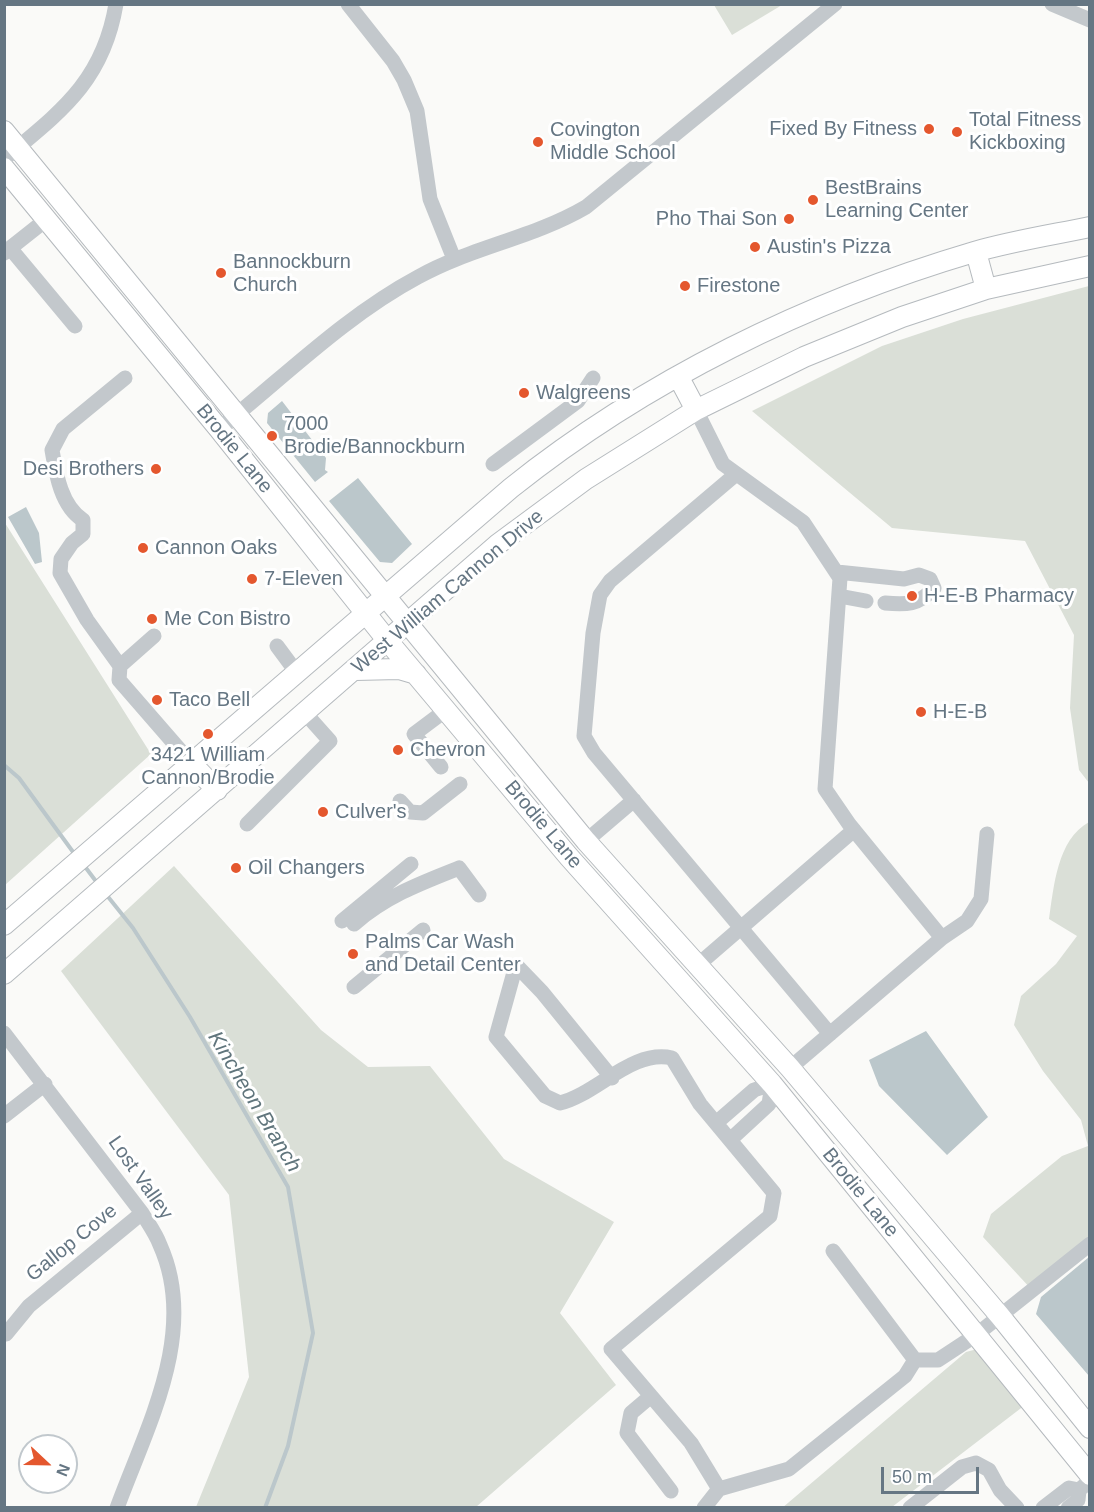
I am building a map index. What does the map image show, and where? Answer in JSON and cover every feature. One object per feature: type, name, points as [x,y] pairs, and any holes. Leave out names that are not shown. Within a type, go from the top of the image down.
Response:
[{"type":"main road","name":"Brodie Lane","points":[[4,130],[11,153],[237,415],[385,599],[586,841],[699,964],[790,1068],[1000,1316],[1089,1428]]},
{"type":"main road","name":"Brodie Lane","points":[[4,168],[219,429],[366,615],[569,857],[772,1084],[976,1335],[1086,1482]]},
{"type":"main road","name":"West William Cannon Drive","points":[[4,925],[385,599],[511,488],[566,445],[678,376],[798,318],[894,278],[976,252],[1089,227]]},
{"type":"main road","points":[[976,252],[986,289]]},
{"type":"main road","name":"West William Cannon Drive","points":[[4,974],[498,544],[586,479],[696,410],[804,357],[902,317],[986,289],[1089,266]]},
{"type":"main road","points":[[678,376],[696,410]]},
{"type":"main road","points":[[355,670],[399,669],[416,674]]},
{"type":"main road","points":[[192,764],[217,790]]},
{"type":"main road","points":[[772,1084],[790,1068]]},
{"type":"street","points":[[11,153],[53,118],[81,90],[108,40],[117,4]]},
{"type":"street","points":[[348,4],[393,61],[417,111],[430,199],[454,259]]},
{"type":"street","points":[[219,429],[375,303],[454,259],[551,226],[586,207],[835,4]]},
{"type":"street","points":[[1052,4],[1089,20]]},
{"type":"street","points":[[47,219],[7,250],[75,326]]},
{"type":"street","points":[[125,378],[63,429],[52,450],[63,493],[72,513],[83,520],[83,534],[72,543],[61,559],[60,573],[87,620],[120,666],[119,680],[192,764]]},
{"type":"street","points":[[493,464],[578,401],[593,378]]},
{"type":"street","points":[[696,410],[723,464],[735,475],[803,522],[840,578],[825,789],[854,830],[942,938]]},
{"type":"street","points":[[735,475],[610,581],[600,595],[593,633],[584,736],[594,753],[739,929],[830,1034]]},
{"type":"street","points":[[837,573],[904,579],[919,575],[930,579],[934,588],[925,599],[908,606],[885,603]]},
{"type":"street","points":[[839,596],[866,601]]},
{"type":"street","points":[[120,666],[154,636]]},
{"type":"street","points":[[277,646],[297,673]]},
{"type":"street","points":[[441,767],[414,734],[446,710]]},
{"type":"street","points":[[247,824],[330,741],[306,713]]},
{"type":"street","points":[[400,801],[410,812],[423,813],[460,784]]},
{"type":"street","points":[[586,841],[634,800]]},
{"type":"street","points":[[699,964],[854,830]]},
{"type":"street","points":[[790,1068],[942,938],[967,921],[981,899],[987,834]]},
{"type":"street","points":[[411,864],[348,922],[397,892],[459,868],[479,894]]},
{"type":"street","points":[[354,987],[423,930]]},
{"type":"street","points":[[612,1078],[542,992],[516,965],[496,1037],[545,1096],[560,1104],[576,1100],[612,1078],[638,1062],[660,1055],[672,1058],[700,1104],[774,1193],[770,1216],[611,1349],[691,1443],[719,1489]]},
{"type":"street","name":"Lost Valley","points":[[4,1033],[142,1213],[161,1245],[171,1281],[175,1317],[172,1350],[117,1508]]},
{"type":"street","points":[[4,1116],[45,1084]]},
{"type":"street","points":[[716,1123],[754,1090],[772,1084],[769,1104],[730,1140]]},
{"type":"street","name":"Gallop Cove","points":[[6,1334],[29,1306],[142,1213]]},
{"type":"street","points":[[915,1359],[938,1360],[952,1351],[976,1335],[1089,1244]]},
{"type":"street","points":[[833,1251],[915,1359]]},
{"type":"street","points":[[704,1508],[719,1489],[789,1469],[905,1376],[915,1359]]},
{"type":"street","points":[[651,1396],[631,1413],[627,1433],[671,1491]]},
{"type":"street","points":[[910,1508],[962,1467],[976,1463],[989,1470],[1000,1490],[1017,1508]]},
{"type":"street","points":[[1043,1508],[1065,1504],[1069,1488],[1086,1482]]},
{"type":"shaded area","points":[[714,5],[782,5],[732,35]]},
{"type":"shaded area","points":[[1090,286],[1089,783],[1079,770],[1070,708],[1074,635],[1025,541],[892,528],[752,411],[882,346],[963,319]]},
{"type":"shaded area","points":[[282,401],[326,458],[325,470],[328,472],[315,482],[267,423],[268,413]]},
{"type":"shaded area","points":[[358,478],[412,544],[392,563],[380,562],[329,501]]},
{"type":"shaded area","points":[[26,507],[39,533],[42,562],[35,564],[8,517]]},
{"type":"shaded area","points":[[5,523],[151,754],[4,885]]},
{"type":"shaded area","points":[[1089,822],[1089,1242],[1032,1290],[983,1237],[991,1214],[1062,1156],[1088,1146],[1081,1120],[1043,1071],[1014,1025],[1021,996],[1056,964],[1077,936],[1049,919],[1055,879],[1064,852],[1078,830]]},
{"type":"shaded area","points":[[174,866],[321,1030],[368,1067],[430,1066],[504,1159],[614,1222],[560,1313],[616,1385],[476,1507],[196,1507],[249,1377],[229,1195],[61,971]]},
{"type":"shaded area","points":[[926,1031],[988,1117],[947,1155],[879,1086],[869,1060]]},
{"type":"shaded area","points":[[1089,1257],[1089,1376],[1036,1314],[1041,1297]]},
{"type":"shaded area","points":[[985,1347],[1029,1402],[892,1507],[782,1508],[966,1352]]},
{"type":"waterway","name":"Kincheon Branch","points":[[4,765],[19,778],[76,856]]},
{"type":"waterway","name":"Kincheon Branch","points":[[83,864],[98,884]]},
{"type":"waterway","name":"Kincheon Branch","points":[[105,893],[133,928],[190,1017],[288,1187],[313,1333],[288,1446],[265,1508]]},
{"type":"place","name":"Fixed By Fitness","points":[[929,129]]},
{"type":"place","name":"Total Fitness Kickboxing","points":[[957,132]]},
{"type":"place","name":"Covington Middle School","points":[[538,142]]},
{"type":"place","name":"BestBrains Learning Center","points":[[813,200]]},
{"type":"place","name":"Pho Thai Son","points":[[789,219]]},
{"type":"place","name":"Austin's Pizza","points":[[755,247]]},
{"type":"place","name":"Bannockburn Church","points":[[221,273]]},
{"type":"place","name":"Firestone","points":[[685,286]]},
{"type":"place","name":"Walgreens","points":[[524,393]]},
{"type":"place","name":"7000 Brodie/Bannockburn","points":[[272,436]]},
{"type":"place","name":"Desi Brothers","points":[[156,469]]},
{"type":"place","name":"Cannon Oaks","points":[[143,548]]},
{"type":"place","name":"7-Eleven","points":[[252,579]]},
{"type":"place","name":"H-E-B Pharmacy","points":[[912,596]]},
{"type":"place","name":"Me Con Bistro","points":[[152,619]]},
{"type":"place","name":"Taco Bell","points":[[157,700]]},
{"type":"place","name":"H-E-B","points":[[921,712]]},
{"type":"place","name":"3421 William Cannon/Brodie","points":[[208,734]]},
{"type":"place","name":"Chevron","points":[[398,750]]},
{"type":"place","name":"Culver's","points":[[323,812]]},
{"type":"place","name":"Oil Changers","points":[[236,868]]},
{"type":"place","name":"Palms Car Wash and Detail Center","points":[[353,954]]}]
